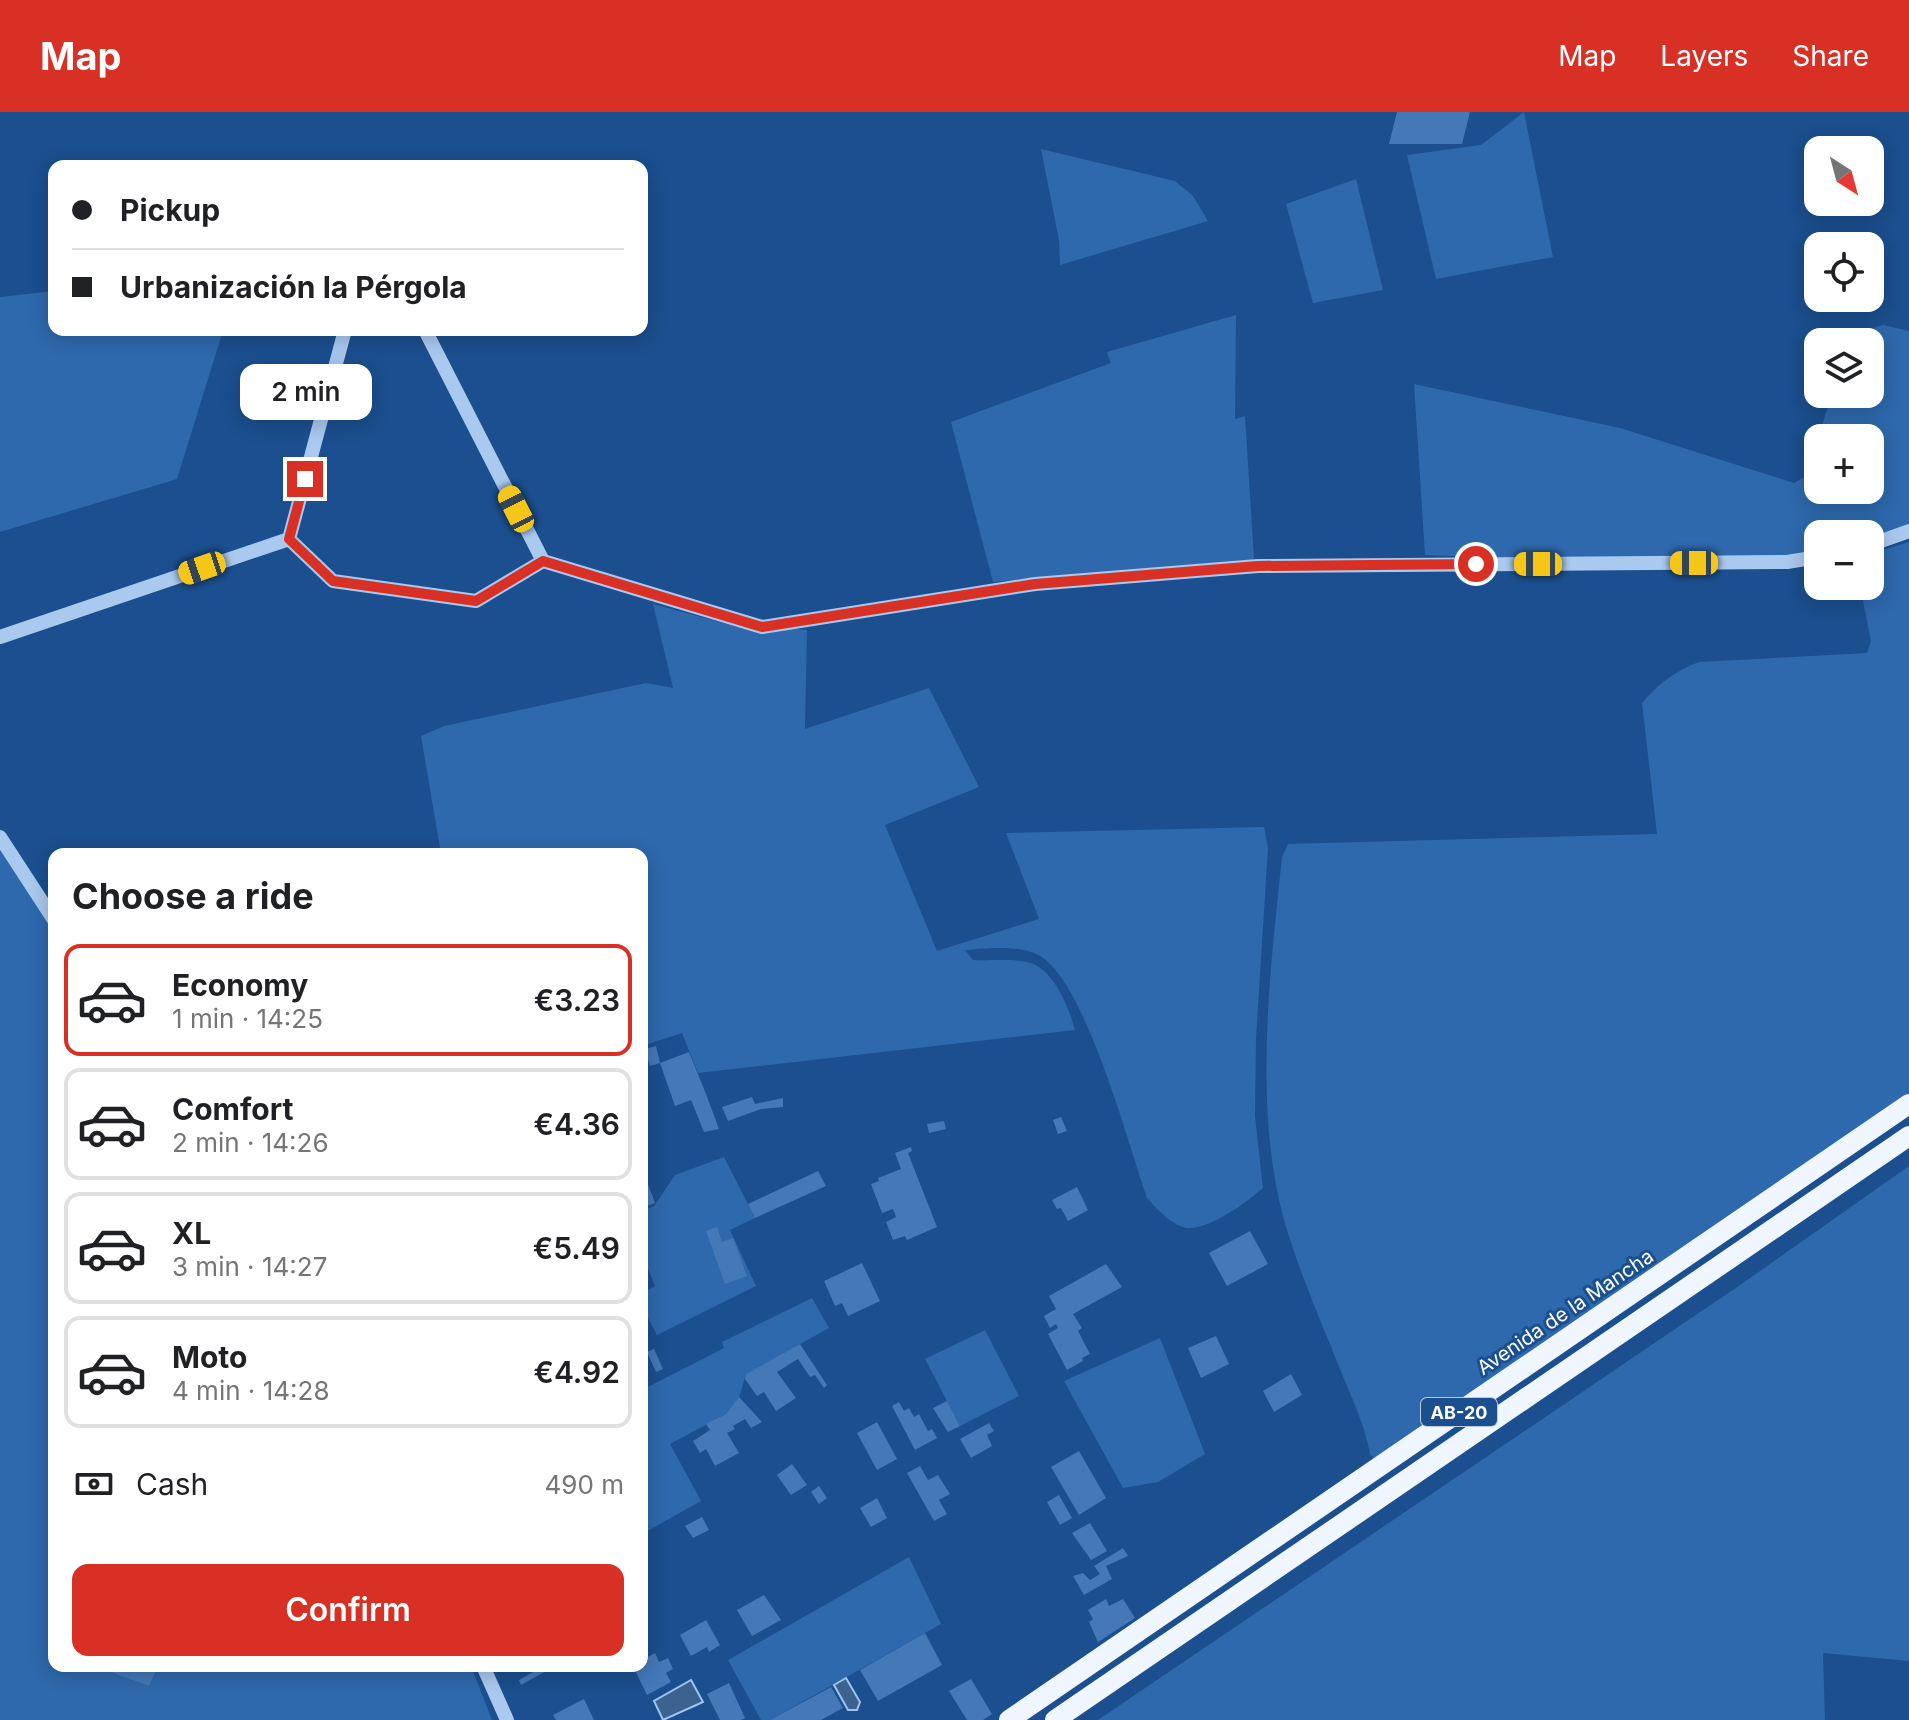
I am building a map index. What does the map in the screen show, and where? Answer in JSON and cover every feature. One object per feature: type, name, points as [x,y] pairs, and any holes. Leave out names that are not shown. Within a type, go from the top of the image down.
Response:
[{"type":"main road","name":"Avenida de la Mancha","points":[[1009,1720],[1909,1104]]},
{"type":"main road","name":"AB-20","points":[[1055,1720],[1909,1136]]},
{"type":"street","points":[[289,539],[343,336]]},
{"type":"street","points":[[428,336],[543,561],[762,627],[1035,584],[1258,566],[1787,562],[1804,559]]},
{"type":"street","points":[[1884,540],[1909,531]]},
{"type":"street","points":[[289,539],[333,581],[476,601],[543,561]]},
{"type":"street","points":[[0,637],[289,539]]},
{"type":"street","points":[[0,837],[48,911]]},
{"type":"street","points":[[486,1672],[507,1720]]},
{"type":"shaded area","points":[[1524,112],[1553,257],[1436,279],[1407,155],[1481,145]]},
{"type":"shaded area","points":[[1041,149],[1175,181],[1193,196],[1208,221],[1060,265],[1059,240]]},
{"type":"shaded area","points":[[1356,179],[1383,290],[1313,303],[1286,204]]},
{"type":"shaded area","points":[[48,292],[48,336],[221,336],[177,479],[0,532],[0,297]]},
{"type":"shaded area","points":[[1236,315],[1235,419],[1245,416],[1254,558],[1250,562],[993,582],[951,422],[1111,363],[1107,352]]},
{"type":"shaded area","points":[[1883,325],[1909,331],[1909,526],[1884,534],[1884,520],[1804,520],[1804,555],[1799,556],[1529,559],[1425,555],[1414,384],[1620,428],[1794,483],[1804,477],[1804,504],[1884,504],[1884,424],[1822,424],[1828,408],[1884,408],[1884,328],[1874,328]]},
{"type":"shaded area","points":[[1909,542],[1909,1094],[1374,1459],[1297,1259],[1284,1220],[1275,1177],[1269,1132],[1267,1039],[1282,857],[1288,844],[1657,834],[1642,703],[1668,679],[1699,662],[1867,653],[1871,641],[1863,600],[1884,600],[1884,550]]},
{"type":"shaded area","points":[[653,604],[760,633],[788,628],[807,630],[805,729],[929,688],[979,787],[885,825],[937,951],[1039,919],[1006,833],[1264,827],[1268,848],[1256,1039],[1255,1116],[1263,1188],[1227,1214],[1196,1227],[1176,1224],[1155,1207],[1147,1198],[1104,1069],[1075,1001],[1059,975],[1043,958],[1026,951],[1005,948],[965,950],[973,960],[1018,961],[1040,968],[1060,992],[1075,1030],[698,1073],[682,1033],[648,1044],[648,848],[440,848],[421,736],[444,726],[646,683],[673,688]]},
{"type":"shaded area","points":[[0,845],[48,921],[48,1672],[473,1672],[492,1720],[0,1720]]},
{"type":"shaded area","points":[[724,1157],[755,1218],[730,1230],[756,1286],[657,1335],[648,1318],[648,1290],[655,1286],[648,1269],[648,1208],[654,1206],[675,1175]]},
{"type":"shaded area","points":[[1909,1166],[1909,1661],[1823,1653],[1825,1720],[1098,1720],[1743,1283]]},
{"type":"shaded area","points":[[812,1298],[829,1328],[746,1374],[739,1398],[726,1414],[670,1444],[701,1501],[648,1531],[648,1387],[724,1348],[722,1342]]},
{"type":"shaded area","points":[[985,1330],[1019,1396],[960,1426],[925,1359]]},
{"type":"shaded area","points":[[1160,1338],[1205,1454],[1158,1482],[1123,1488],[1064,1381]]},
{"type":"shaded area","points":[[909,1557],[941,1624],[770,1720],[761,1720],[728,1660]]},
{"type":"shaded area","points":[[846,1678],[860,1702],[857,1710],[848,1710],[834,1685]]},
{"type":"shaded area","points":[[691,1680],[703,1702],[663,1720],[654,1701]]},
{"type":"building","points":[[1397,112],[1470,112],[1462,144],[1389,144]]},
{"type":"building","points":[[656,1046],[660,1063],[650,1066],[648,1048]]},
{"type":"building","points":[[689,1052],[719,1129],[704,1132],[691,1100],[675,1106],[660,1063]]},
{"type":"building","points":[[752,1097],[755,1104],[783,1098],[783,1107],[761,1109],[728,1121],[722,1107]]},
{"type":"building","points":[[1061,1117],[1067,1131],[1058,1134],[1053,1120]]},
{"type":"building","points":[[944,1121],[946,1129],[929,1133],[927,1124]]},
{"type":"building","points":[[911,1147],[912,1151],[908,1153],[937,1227],[907,1240],[905,1236],[893,1240],[886,1222],[896,1217],[893,1209],[882,1213],[871,1184],[901,1169],[895,1153]]},
{"type":"building","points":[[818,1171],[826,1186],[755,1218],[748,1204]]},
{"type":"building","points":[[648,1184],[655,1203],[648,1206]]},
{"type":"building","points":[[1077,1187],[1088,1210],[1068,1221],[1052,1200]]},
{"type":"building","points":[[717,1227],[722,1242],[733,1238],[747,1276],[725,1284],[706,1231]]},
{"type":"building","points":[[1250,1231],[1268,1264],[1227,1286],[1209,1253]]},
{"type":"building","points":[[862,1263],[880,1301],[848,1316],[842,1303],[835,1306],[824,1281]]},
{"type":"building","points":[[1106,1264],[1122,1287],[1073,1314],[1082,1328],[1078,1331],[1090,1354],[1067,1370],[1048,1334],[1058,1328],[1056,1324],[1050,1328],[1044,1316],[1056,1309],[1049,1296]]},
{"type":"building","points":[[1216,1336],[1229,1364],[1201,1378],[1188,1348]]},
{"type":"building","points":[[800,1344],[827,1385],[824,1388],[815,1375],[810,1377],[798,1359],[777,1372],[796,1398],[776,1411],[764,1392],[757,1396],[745,1379],[746,1374]]},
{"type":"building","points":[[654,1349],[663,1369],[656,1372],[648,1352]]},
{"type":"building","points":[[1291,1374],[1302,1395],[1274,1412],[1263,1391]]},
{"type":"building","points":[[739,1397],[762,1422],[751,1428],[745,1419],[733,1426],[735,1429],[727,1433],[739,1453],[715,1466],[706,1449],[700,1453],[693,1441],[710,1430],[706,1424],[726,1414]]},
{"type":"building","points":[[947,1401],[960,1426],[948,1432],[933,1408]]},
{"type":"building","points":[[899,1402],[904,1411],[909,1408],[914,1417],[919,1414],[928,1431],[932,1429],[937,1438],[915,1450],[892,1406]]},
{"type":"building","points":[[877,1422],[897,1459],[877,1470],[857,1433]]},
{"type":"building","points":[[989,1423],[994,1431],[987,1435],[992,1446],[971,1458],[960,1439]]},
{"type":"building","points":[[1079,1451],[1106,1498],[1079,1515],[1051,1467]]},
{"type":"building","points":[[792,1464],[807,1485],[791,1495],[777,1475]]},
{"type":"building","points":[[920,1466],[928,1480],[938,1475],[950,1494],[939,1500],[947,1514],[934,1521],[907,1473]]},
{"type":"building","points":[[819,1486],[827,1498],[819,1504],[811,1492]]},
{"type":"building","points":[[1059,1495],[1072,1518],[1060,1525],[1047,1502]]},
{"type":"building","points":[[877,1498],[887,1518],[871,1527],[860,1508]]},
{"type":"building","points":[[702,1517],[709,1530],[693,1538],[685,1526]]},
{"type":"building","points":[[1090,1523],[1107,1551],[1091,1560],[1072,1533]]},
{"type":"building","points":[[1123,1548],[1128,1556],[1106,1566],[1112,1579],[1084,1595],[1073,1576],[1083,1573],[1090,1580],[1100,1574],[1094,1566]]},
{"type":"building","points":[[764,1595],[781,1620],[752,1636],[737,1610]]},
{"type":"building","points":[[1106,1599],[1109,1606],[1123,1599],[1135,1618],[1098,1642],[1089,1622],[1093,1619],[1088,1610]]},
{"type":"building","points":[[706,1620],[720,1645],[709,1652],[707,1647],[691,1656],[680,1635]]},
{"type":"building","points":[[925,1633],[942,1665],[878,1701],[860,1670]]},
{"type":"building","points":[[655,1653],[659,1662],[668,1658],[673,1669],[666,1673],[671,1682],[647,1695],[636,1672],[648,1672],[648,1657]]},
{"type":"building","points":[[111,1672],[155,1672],[149,1686]]},
{"type":"building","points":[[533,1672],[544,1672],[521,1685],[519,1680]]},
{"type":"building","points":[[971,1679],[992,1714],[983,1720],[967,1720],[949,1691]]},
{"type":"building","points":[[729,1683],[745,1718],[741,1720],[720,1720],[707,1694]]},
{"type":"building","points":[[831,1687],[843,1708],[821,1720],[770,1720]]},
{"type":"building","points":[[584,1699],[594,1720],[556,1720],[553,1715]]},
{"type":"route","points":[[305,479],[289,539],[333,581],[476,601],[543,561],[762,627],[829,614],[1035,584],[1258,566],[1476,564]]}]
